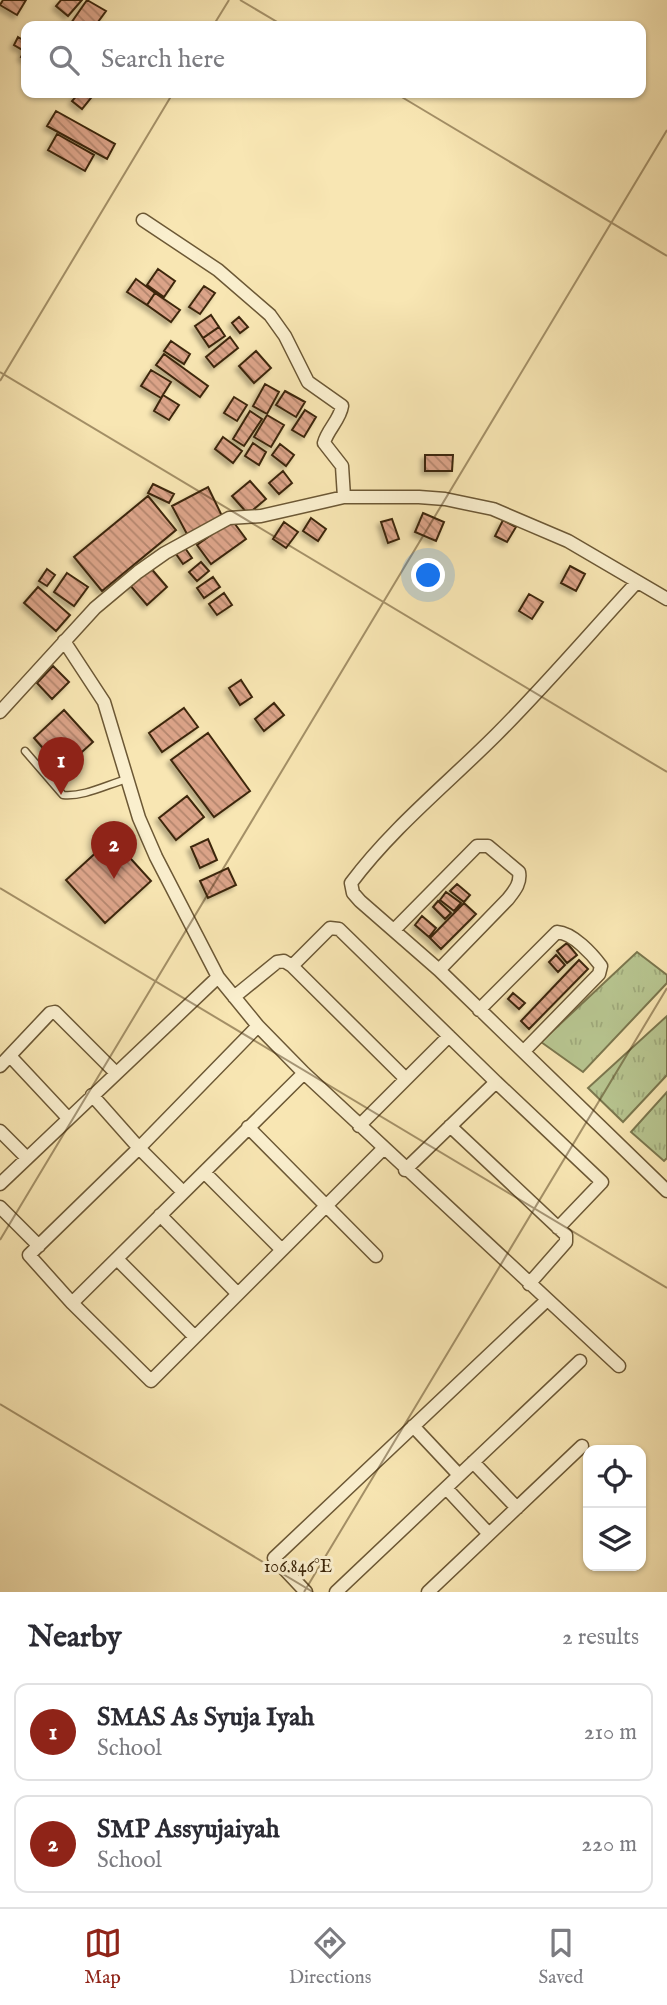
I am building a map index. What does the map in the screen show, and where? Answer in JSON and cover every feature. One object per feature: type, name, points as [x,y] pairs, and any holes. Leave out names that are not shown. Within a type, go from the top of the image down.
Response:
[{"type":"street","points":[[143,220],[218,270],[270,315],[285,336],[308,382],[342,406],[342,411],[327,433],[324,443],[342,466],[344,497]]},
{"type":"street","points":[[0,712],[95,608],[138,572],[195,535],[229,518],[261,516],[344,497],[445,499],[493,509],[568,541],[667,599]]},
{"type":"street","points":[[637,582],[499,732],[417,811],[351,883],[353,892],[360,901],[439,970],[665,1184]]},
{"type":"street","points":[[64,641],[104,702],[127,779],[156,857],[218,977],[258,1026],[303,1073],[619,1366]]},
{"type":"street","points":[[394,930],[477,846],[488,846],[519,872],[516,888],[508,899],[439,970]]},
{"type":"street","points":[[292,966],[330,928],[338,929],[602,1182],[558,1228]]},
{"type":"street","points":[[479,1010],[557,932],[563,932],[595,958],[601,966],[599,974],[524,1051]]},
{"type":"street","points":[[234,997],[277,962],[284,961],[406,1080]]},
{"type":"street","points":[[0,1184],[218,977]]},
{"type":"street","points":[[0,1066],[50,1013],[55,1012],[116,1072]]},
{"type":"street","points":[[258,1026],[139,1148],[29,1255],[72,1303],[151,1381],[383,1149]]},
{"type":"street","points":[[359,1126],[449,1036]]},
{"type":"street","points":[[10,1056],[68,1118]]},
{"type":"street","points":[[72,1303],[303,1073]]},
{"type":"street","points":[[405,1170],[495,1082]]},
{"type":"street","points":[[92,1096],[183,1192]]},
{"type":"street","points":[[450,1126],[566,1236],[566,1242],[529,1284]]},
{"type":"street","points":[[247,1128],[376,1256]]},
{"type":"street","points":[[0,1131],[27,1158]]},
{"type":"street","points":[[204,1172],[282,1250]]},
{"type":"street","points":[[0,1207],[39,1246]]},
{"type":"street","points":[[160,1215],[238,1294]]},
{"type":"street","points":[[117,1259],[195,1337]]},
{"type":"street","points":[[306,1592],[274,1558],[547,1300]]},
{"type":"street","points":[[336,1592],[580,1361]]},
{"type":"street","points":[[413,1426],[459,1475]]},
{"type":"street","points":[[428,1592],[582,1446]]},
{"type":"street","points":[[473,1462],[517,1508]]},
{"type":"street","points":[[446,1488],[489,1534]]},
{"type":"lane","points":[[25,751],[64,795],[78,796],[127,779]]},
{"type":"green space","points":[[637,952],[667,975],[667,983],[583,1072],[541,1042]]},
{"type":"green space","points":[[667,1016],[667,1075],[623,1122],[588,1088]]},
{"type":"green space","points":[[667,1092],[667,1158],[664,1161],[631,1132]]},
{"type":"building","points":[[3,0],[26,0],[17,15],[0,5]]},
{"type":"building","points":[[61,0],[82,0],[68,16],[56,6]]},
{"type":"building","points":[[87,0],[106,11],[99,21],[72,21]]},
{"type":"building","points":[[18,37],[21,39],[21,49],[14,45]]},
{"type":"building","points":[[75,98],[91,98],[82,109],[72,101]]},
{"type":"building","points":[[56,111],[115,144],[107,159],[47,126]]},
{"type":"building","points":[[57,134],[94,155],[85,171],[48,150]]},
{"type":"building","points":[[158,269],[175,281],[164,297],[147,285]]},
{"type":"building","points":[[136,279],[155,293],[147,305],[127,292]]},
{"type":"building","points":[[204,286],[215,293],[200,314],[189,307]]},
{"type":"building","points":[[155,293],[180,310],[171,322],[147,305]]},
{"type":"building","points":[[211,315],[219,327],[203,338],[195,326]]},
{"type":"building","points":[[239,317],[248,327],[240,333],[232,323]]},
{"type":"building","points":[[219,327],[225,336],[209,347],[203,338]]},
{"type":"building","points":[[230,337],[238,348],[214,367],[206,357]]},
{"type":"building","points":[[171,341],[190,354],[184,364],[164,351]]},
{"type":"building","points":[[256,351],[271,368],[254,383],[239,366]]},
{"type":"building","points":[[164,354],[208,386],[200,397],[156,365]]},
{"type":"building","points":[[151,370],[171,382],[161,398],[141,386]]},
{"type":"building","points":[[265,384],[279,392],[267,414],[253,406]]},
{"type":"building","points":[[285,391],[305,402],[296,417],[276,405]]},
{"type":"building","points":[[163,395],[179,405],[169,420],[154,411]]},
{"type":"building","points":[[234,397],[247,405],[237,421],[224,413]]},
{"type":"building","points":[[305,410],[316,417],[304,437],[292,430]]},
{"type":"building","points":[[250,411],[262,419],[244,446],[233,439]]},
{"type":"building","points":[[267,415],[284,425],[271,447],[254,437]]},
{"type":"building","points":[[223,437],[242,451],[233,463],[215,449]]},
{"type":"building","points":[[253,443],[266,452],[259,465],[245,456]]},
{"type":"building","points":[[280,444],[294,455],[286,466],[272,455]]},
{"type":"building","points":[[425,455],[453,455],[452,471],[425,471]]},
{"type":"building","points":[[283,471],[292,483],[279,494],[269,483]]},
{"type":"building","points":[[250,481],[266,499],[248,514],[232,496]]},
{"type":"building","points":[[153,484],[174,494],[169,503],[148,493]]},
{"type":"building","points":[[208,487],[223,518],[188,536],[172,506]]},
{"type":"building","points":[[148,496],[176,530],[102,591],[74,557]]},
{"type":"building","points":[[423,513],[444,522],[436,541],[415,532]]},
{"type":"building","points":[[311,518],[326,529],[318,541],[303,531]]},
{"type":"building","points":[[392,519],[399,539],[388,543],[381,522]]},
{"type":"building","points":[[232,520],[246,539],[211,564],[197,545]]},
{"type":"building","points":[[503,520],[516,527],[507,542],[495,536]]},
{"type":"building","points":[[284,522],[298,532],[286,548],[273,539]]},
{"type":"building","points":[[185,548],[192,558],[183,564],[176,554]]},
{"type":"building","points":[[201,562],[209,571],[197,581],[189,572]]},
{"type":"building","points":[[149,566],[167,587],[147,605],[129,584]]},
{"type":"building","points":[[570,566],[585,574],[576,591],[561,583]]},
{"type":"building","points":[[47,569],[55,575],[47,586],[39,581]]},
{"type":"building","points":[[67,573],[88,587],[74,606],[54,592]]},
{"type":"building","points":[[213,577],[220,587],[204,598],[197,588]]},
{"type":"building","points":[[38,587],[70,615],[56,631],[24,603]]},
{"type":"building","points":[[224,593],[232,605],[217,615],[209,604]]},
{"type":"building","points":[[529,594],[543,602],[532,619],[519,611]]},
{"type":"building","points":[[53,666],[69,682],[52,699],[37,683]]},
{"type":"building","points":[[241,680],[252,697],[240,705],[229,688]]},
{"type":"building","points":[[274,703],[284,715],[264,731],[255,719]]},
{"type":"building","points":[[184,708],[198,727],[162,752],[149,733]]},
{"type":"building","points":[[64,710],[93,742],[62,770],[34,738]]},
{"type":"building","points":[[208,733],[250,791],[214,817],[171,760]]},
{"type":"building","points":[[187,796],[204,817],[176,840],[159,818]]},
{"type":"building","points":[[112,838],[151,881],[105,923],[66,880]]},
{"type":"building","points":[[208,839],[217,860],[200,868],[191,847]]},
{"type":"building","points":[[228,868],[236,885],[208,898],[200,881]]},
{"type":"building","points":[[457,884],[470,895],[464,902],[450,891]]},
{"type":"building","points":[[446,892],[461,903],[454,911],[440,900]]},
{"type":"building","points":[[438,901],[451,913],[445,919],[433,907]]},
{"type":"building","points":[[464,903],[476,914],[441,949],[430,938]]},
{"type":"building","points":[[422,916],[436,928],[429,937],[415,925]]},
{"type":"building","points":[[567,943],[577,955],[567,963],[557,951]]},
{"type":"building","points":[[556,955],[565,965],[558,972],[549,962]]},
{"type":"building","points":[[579,960],[588,969],[529,1029],[521,1021]]},
{"type":"building","points":[[513,993],[525,1003],[519,1009],[508,999]]},
{"type":"place","name":"SMAS As Syuja Iyah","points":[[61,795]]},
{"type":"place","name":"SMP Assyujaiyah","points":[[114,879]]}]
